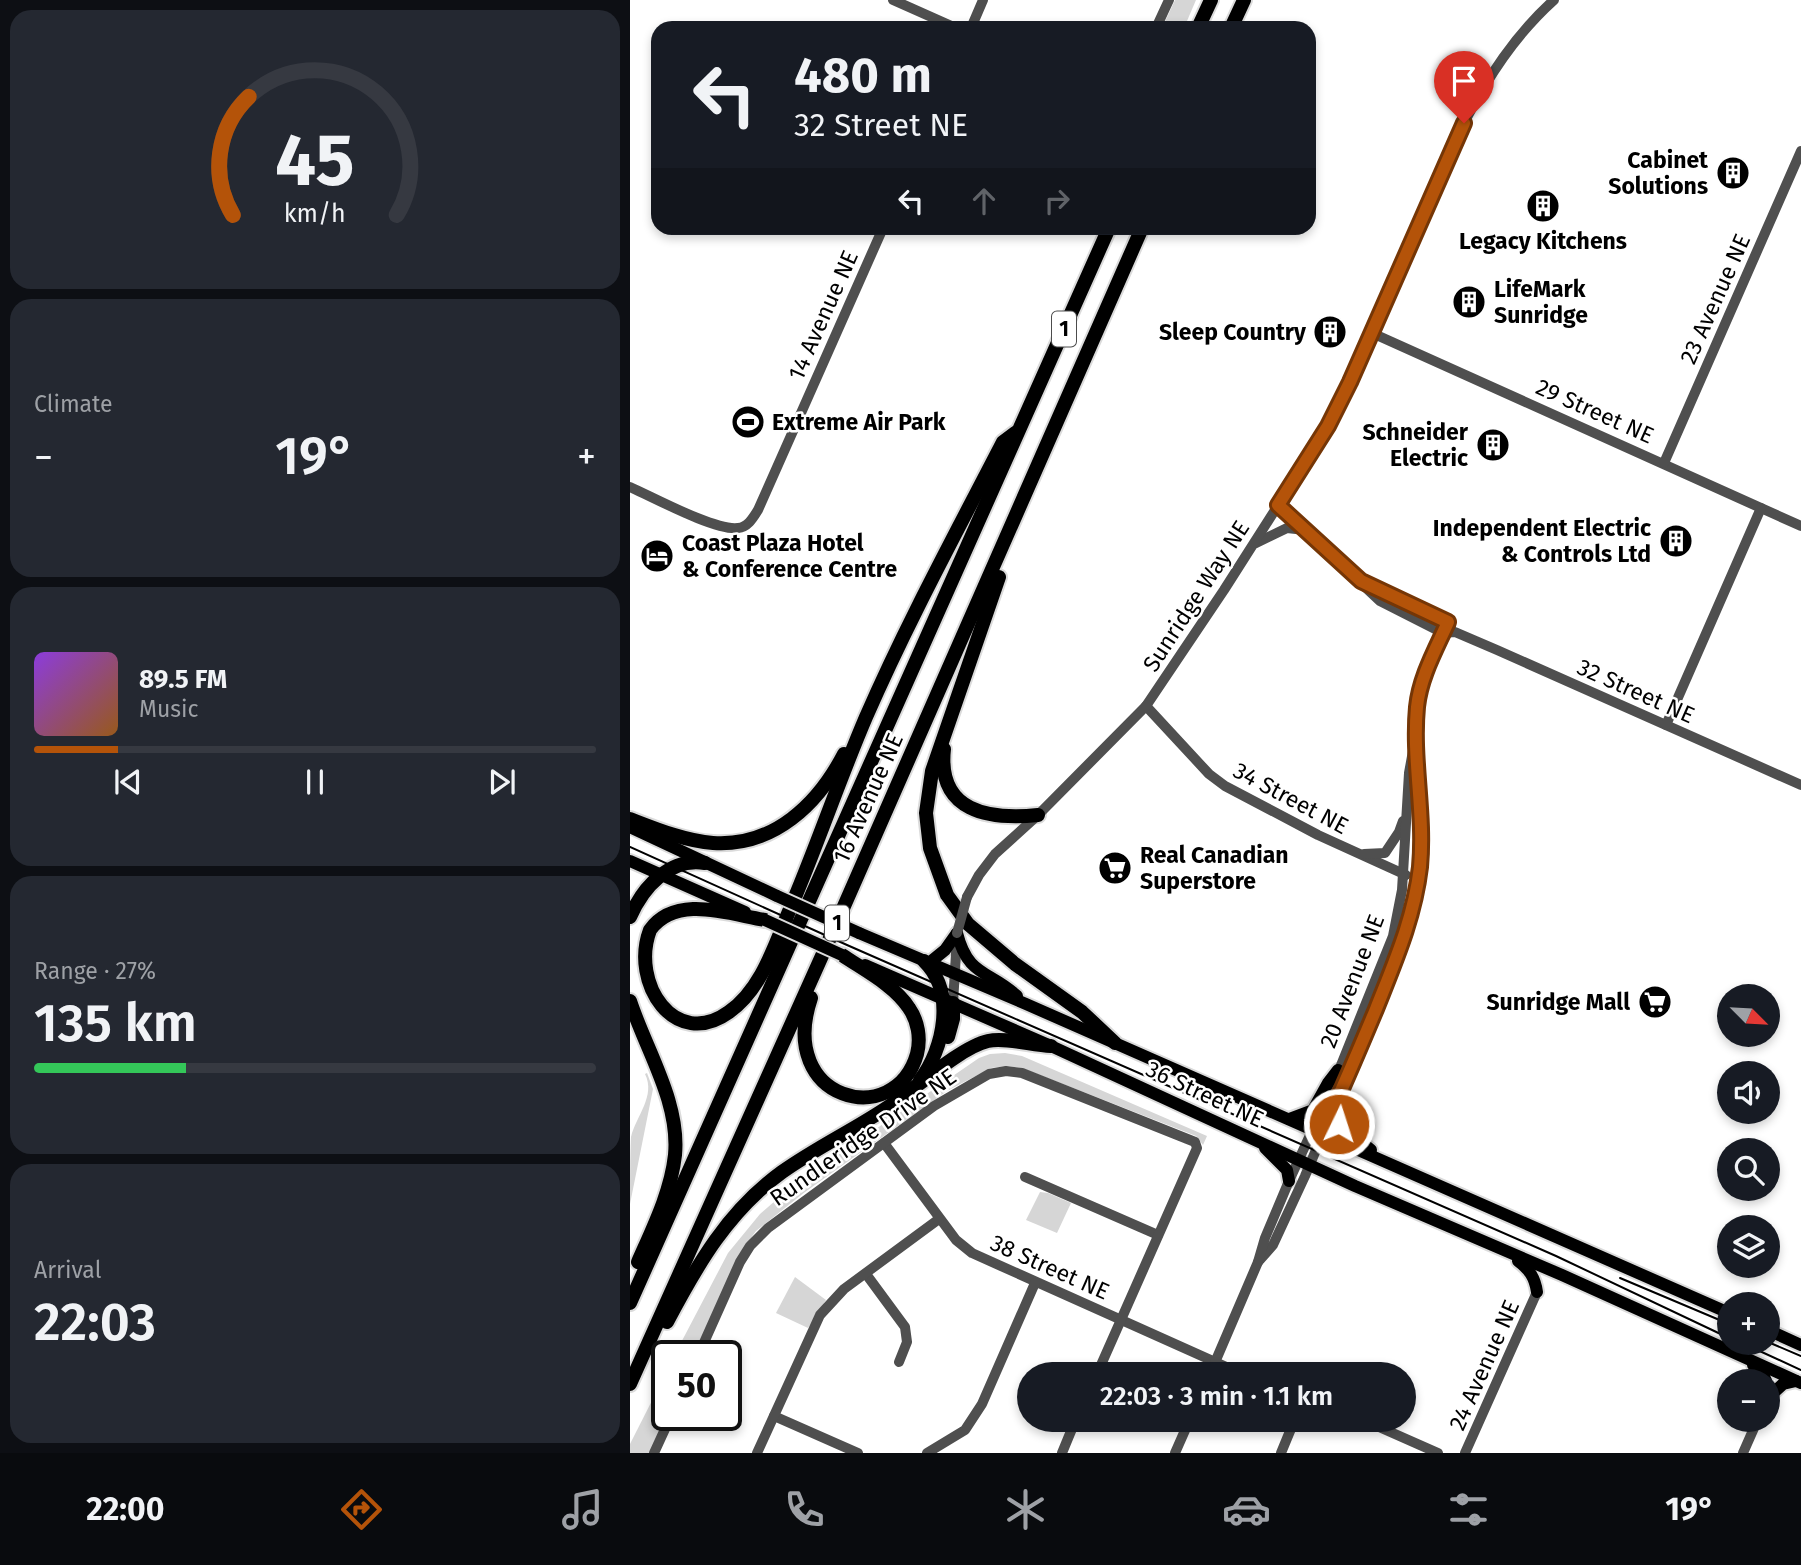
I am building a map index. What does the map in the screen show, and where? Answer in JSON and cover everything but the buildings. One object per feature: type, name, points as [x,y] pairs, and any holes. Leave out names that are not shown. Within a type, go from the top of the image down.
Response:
[{"type":"highway","points":[[1202,21],[1211,0]]},
{"type":"highway","points":[[1234,21],[1244,0]]},
{"type":"highway","name":"16 Avenue NE","points":[[630,1303],[1106,235]]},
{"type":"highway","name":"16 Avenue NE","points":[[630,1384],[834,929],[1139,235]]},
{"type":"highway","points":[[765,920],[699,909],[673,912],[660,920],[646,935],[639,953],[638,971],[648,998],[654,1006],[671,1017],[701,1023],[729,1012],[752,989],[765,967],[808,866],[865,720],[895,653],[1003,442],[1019,430]]},
{"type":"highway","points":[[1042,459],[1041,473],[1002,571],[932,771],[926,813],[928,837],[932,858],[947,895],[968,924],[1050,991],[1082,1013],[1115,1043]]},
{"type":"highway","points":[[630,819],[667,833],[713,843],[740,842],[767,834],[792,819],[822,790],[865,720]]},
{"type":"highway","points":[[948,723],[944,769],[950,787],[961,802],[977,812],[993,816],[1038,815]]},
{"type":"highway","points":[[630,917],[645,891],[661,875],[688,861],[705,863]]},
{"type":"highway","points":[[834,929],[831,947],[808,1005],[804,1027],[805,1048],[811,1066],[823,1082],[850,1096],[870,1097],[897,1084],[911,1068],[918,1049],[918,1029],[912,1013],[901,999],[842,955]]},
{"type":"highway","points":[[922,1084],[933,1072],[947,1041],[953,1019],[931,967],[926,962]]},
{"type":"highway","points":[[630,1001],[668,1101],[676,1142],[674,1164],[664,1200],[630,1282]]},
{"type":"highway","points":[[907,1094],[926,1073],[938,1048],[947,1001]]},
{"type":"highway","points":[[630,1391],[695,1270],[738,1211],[783,1172],[907,1094],[960,1055],[987,1041],[1008,1040],[1027,1045],[1051,1046]]},
{"type":"main road","name":"36 Street NE","points":[[630,827],[859,933],[1717,1308]]},
{"type":"main road","name":"36 Street NE","points":[[630,861],[1051,1046],[1304,1163],[1717,1345]]},
{"type":"main road","points":[[926,962],[945,950],[957,933]]},
{"type":"main road","points":[[957,933],[962,950],[973,967],[1007,987],[1026,1004]]},
{"type":"main road","points":[[1289,1119],[1313,1110],[1338,1069]]},
{"type":"main road","points":[[1336,1102],[1339,1124],[1388,1163]]},
{"type":"main road","points":[[1260,1143],[1287,1170],[1289,1181]]},
{"type":"main road","points":[[1501,1248],[1528,1268],[1534,1278],[1537,1292]]},
{"type":"main road","points":[[1537,1292],[1549,1279],[1562,1275]]},
{"type":"main road","points":[[1780,1335],[1801,1345]]},
{"type":"main road","name":"36 Street NE","points":[[1738,1355],[1798,1382]]},
{"type":"main road","points":[[1738,1355],[1758,1369]]},
{"type":"main road","points":[[1780,1387],[1798,1382]]},
{"type":"street","points":[[893,0],[940,21]]},
{"type":"street","points":[[974,21],[983,0]]},
{"type":"street","points":[[1159,21],[1169,0]]},
{"type":"street","name":"Sunridge Way NE","points":[[947,1001],[954,973],[957,933],[967,897],[979,874],[995,854],[1038,815],[1146,706],[1181,657],[1328,426],[1480,92],[1500,60],[1525,29],[1554,0]]},
{"type":"street","name":"23 Avenue NE","points":[[1664,463],[1801,151]]},
{"type":"street","name":"14 Avenue NE","points":[[630,487],[722,528],[740,528],[749,523],[758,510],[880,235]]},
{"type":"street","name":"29 Street NE","points":[[1372,333],[1801,526]]},
{"type":"street","points":[[1278,505],[1380,601],[1443,633]]},
{"type":"street","points":[[1666,725],[1761,508]]},
{"type":"street","points":[[1252,546],[1287,528],[1305,530]]},
{"type":"street","points":[[1361,581],[1448,622],[1455,632]]},
{"type":"street","name":"20 Avenue NE","points":[[1318,1132],[1336,1102],[1398,958],[1410,921],[1418,880],[1420,835],[1417,706],[1422,683],[1448,622]]},
{"type":"street","name":"32 Street NE","points":[[1443,633],[1455,632],[1801,785]]},
{"type":"street","name":"34 Street NE","points":[[1146,706],[1209,774],[1225,786],[1357,854],[1418,880]]},
{"type":"street","name":"20 Avenue NE","points":[[1304,1163],[1318,1132],[1338,1069],[1392,936],[1401,904],[1409,773],[1416,740]]},
{"type":"street","points":[[1357,854],[1385,853],[1399,832],[1407,809]]},
{"type":"street","name":"Rundleridge Drive NE","points":[[706,1340],[750,1246],[768,1228],[933,1105],[989,1074],[1006,1070],[1022,1073],[1195,1142],[1197,1148],[1102,1362]]},
{"type":"street","name":"38 Street NE","points":[[884,1143],[939,1219],[956,1240],[972,1253],[1215,1362]]},
{"type":"street","points":[[1215,1362],[1289,1181],[1304,1163]]},
{"type":"street","points":[[1258,1262],[1273,1245],[1304,1163]]},
{"type":"street","points":[[1025,1177],[1158,1235]]},
{"type":"street","points":[[757,1453],[820,1315],[844,1289],[939,1219]]},
{"type":"street","points":[[866,1274],[908,1334],[899,1362]]},
{"type":"street","points":[[927,1453],[965,1430],[976,1413],[1035,1283]]},
{"type":"street","name":"24 Avenue NE","points":[[1465,1453],[1537,1292]]},
{"type":"street","points":[[774,1416],[858,1453]]},
{"type":"street","points":[[654,1453],[664,1431]]},
{"type":"street","points":[[1062,1453],[1071,1432]]},
{"type":"street","points":[[1175,1453],[1184,1432]]},
{"type":"street","points":[[1281,1453],[1290,1432]]},
{"type":"street","points":[[1390,1432],[1438,1453]]},
{"type":"street","points":[[1743,1453],[1752,1432]]},
{"type":"shaded area","points":[[1175,0],[1196,0],[1187,21],[1165,21]]},
{"type":"shaded area","points":[[990,1054],[1022,1056],[1207,1136],[1203,1145],[1196,1136],[1022,1068],[991,1068],[947,1091],[805,1192],[756,1231],[740,1253],[701,1340],[682,1340],[728,1253],[760,1214],[790,1188],[979,1058]]},
{"type":"shaded area","points":[[647,1073],[653,1089],[630,1204],[631,1137],[647,1098]]},
{"type":"shaded area","points":[[1040,1192],[1071,1203],[1057,1233],[1026,1220]]},
{"type":"shaded area","points":[[795,1277],[826,1300],[808,1328],[776,1313]]},
{"type":"shaded area","points":[[651,1403],[651,1431],[661,1431],[651,1453],[630,1453],[630,1444]]},
{"type":"tram line","points":[[630,847],[1556,1256],[1717,1332]]},
{"type":"tram line","points":[[1620,1278],[1717,1319]]},
{"type":"tram line","points":[[1780,1347],[1801,1356]]},
{"type":"tram line","points":[[1768,1355],[1801,1370]]},
{"type":"place","name":"Cabinet Solutions","points":[[1733,173]]},
{"type":"place","name":"Legacy Kitchens","points":[[1543,206]]},
{"type":"place","name":"LifeMark Sunridge","points":[[1469,302]]},
{"type":"place","name":"Sleep Country","points":[[1330,332]]},
{"type":"place","name":"Extreme Air Park","points":[[748,422]]},
{"type":"place","name":"Schneider Electric","points":[[1493,445]]},
{"type":"place","name":"Independent Electric & Controls Ltd","points":[[1676,541]]},
{"type":"place","name":"Coast Plaza Hotel & Conference Centre","points":[[657,556]]},
{"type":"place","name":"Real Canadian Superstore","points":[[1115,868]]},
{"type":"place","name":"Sunridge Mall","points":[[1655,1002]]},
{"type":"route","points":[[1339,1124],[1336,1102],[1398,958],[1410,921],[1420,864],[1417,706],[1422,683],[1448,622],[1361,581],[1278,505],[1328,426],[1350,382],[1464,123]]}]
